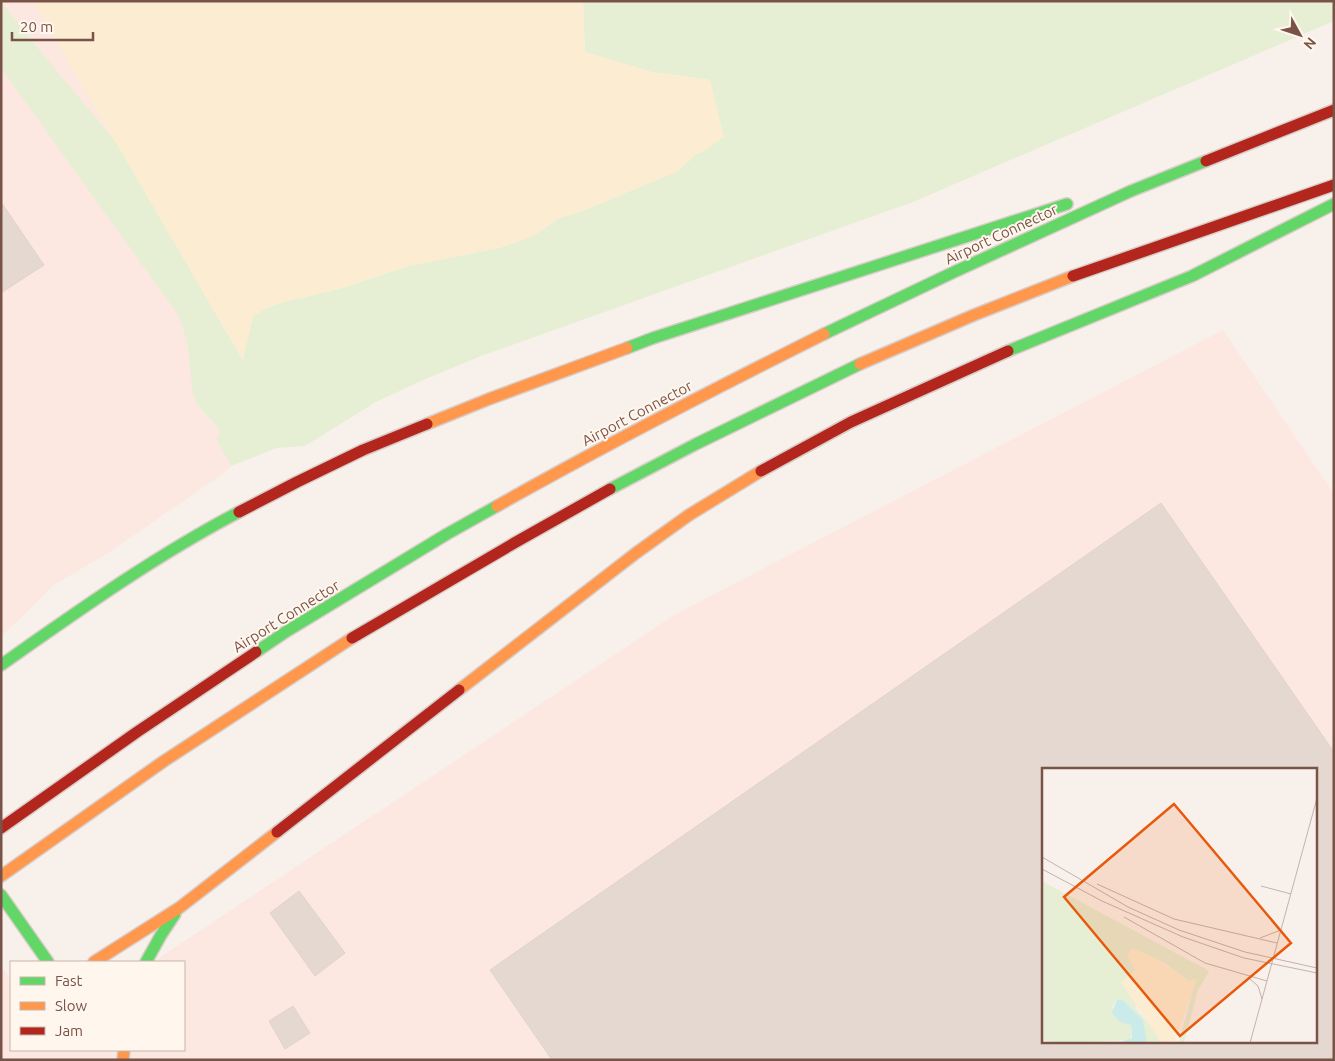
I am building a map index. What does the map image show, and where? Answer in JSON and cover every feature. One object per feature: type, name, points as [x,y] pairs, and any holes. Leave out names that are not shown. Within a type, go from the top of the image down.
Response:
[{"type":"main road","name":"Airport Connector","points":[[1,828],[137,732],[288,631],[448,534],[543,480],[732,380],[846,323],[1131,191],[1334,110]]},
{"type":"main road","points":[[1099,193],[1232,150]]},
{"type":"main road","points":[[1,876],[164,761],[339,646],[604,492],[876,356],[983,311],[1066,278],[1334,185]]},
{"type":"main road","points":[[2,663],[164,555],[232,516],[363,450],[489,399],[653,338],[1080,199]]},
{"type":"main road","points":[[96,961],[179,908],[636,553],[689,515],[742,482],[867,415],[1010,350],[1192,276],[1334,204]]},
{"type":"main road","points":[[1,895],[47,961]]},
{"type":"main road","points":[[147,961],[179,908]]},
{"type":"shaded area","points":[[1,1],[34,1],[243,360],[197,405],[220,431],[218,440],[231,466],[224,473],[108,553],[52,586],[1,636]]},
{"type":"shaded area","points":[[1223,330],[1334,494],[1334,1060],[1,1060],[1,966],[10,979],[10,1051],[185,1051],[185,961],[155,961],[674,615]]},
{"type":"green space","points":[[1,1],[116,142],[242,359],[253,316],[265,309],[283,302],[339,289],[408,266],[499,248],[533,236],[561,217],[577,213],[678,171],[696,154],[702,152],[710,80],[652,72],[585,52],[583,1],[1334,1],[1334,21],[913,202],[481,356],[376,402],[305,446],[277,448],[231,466],[217,440],[220,431],[197,404],[193,394],[187,341],[179,316],[1,68]]},
{"type":"sand","points":[[33,1],[583,1],[585,52],[652,72],[710,80],[724,137],[696,154],[678,171],[577,213],[561,217],[533,236],[499,248],[408,266],[339,289],[283,302],[265,309],[253,316],[243,360]]},
{"type":"building","points":[[1,202],[44,265],[1,293]]},
{"type":"building","points":[[1161,503],[1334,752],[1334,1060],[552,1060],[490,970]]},
{"type":"building","points":[[299,891],[345,953],[315,976],[270,913]]},
{"type":"building","points":[[293,1006],[310,1033],[285,1049],[269,1021]]},
{"type":"traffic: fast","points":[[824,334],[1131,191],[1206,161]]},
{"type":"traffic: fast","points":[[627,348],[1067,204]]},
{"type":"traffic: fast","points":[[1008,351],[1192,276],[1334,204]]},
{"type":"traffic: fast","points":[[610,489],[696,444],[860,364]]},
{"type":"traffic: fast","points":[[256,652],[287,631],[447,534],[497,506]]},
{"type":"traffic: fast","points":[[1,665],[88,604],[147,566],[239,512]]},
{"type":"traffic: fast","points":[[1,895],[47,961]]},
{"type":"traffic: fast","points":[[147,961],[175,914]]},
{"type":"traffic: slow","points":[[860,364],[974,315],[1073,276]]},
{"type":"traffic: slow","points":[[497,506],[578,461],[824,334]]},
{"type":"traffic: slow","points":[[427,424],[627,348]]},
{"type":"traffic: slow","points":[[459,690],[636,553],[689,515],[761,471]]},
{"type":"traffic: slow","points":[[1,876],[164,761],[352,638]]},
{"type":"traffic: slow","points":[[96,961],[179,908],[277,832]]},
{"type":"traffic: slow","points":[[123,1060],[124,1051]]},
{"type":"traffic: jam","points":[[1206,161],[1334,110]]},
{"type":"traffic: jam","points":[[1073,276],[1334,185]]},
{"type":"traffic: jam","points":[[761,471],[851,422],[1008,351]]},
{"type":"traffic: jam","points":[[239,512],[363,450],[427,424]]},
{"type":"traffic: jam","points":[[352,638],[610,489]]},
{"type":"traffic: jam","points":[[1,828],[137,732],[256,652]]},
{"type":"traffic: jam","points":[[277,832],[459,690]]}]
